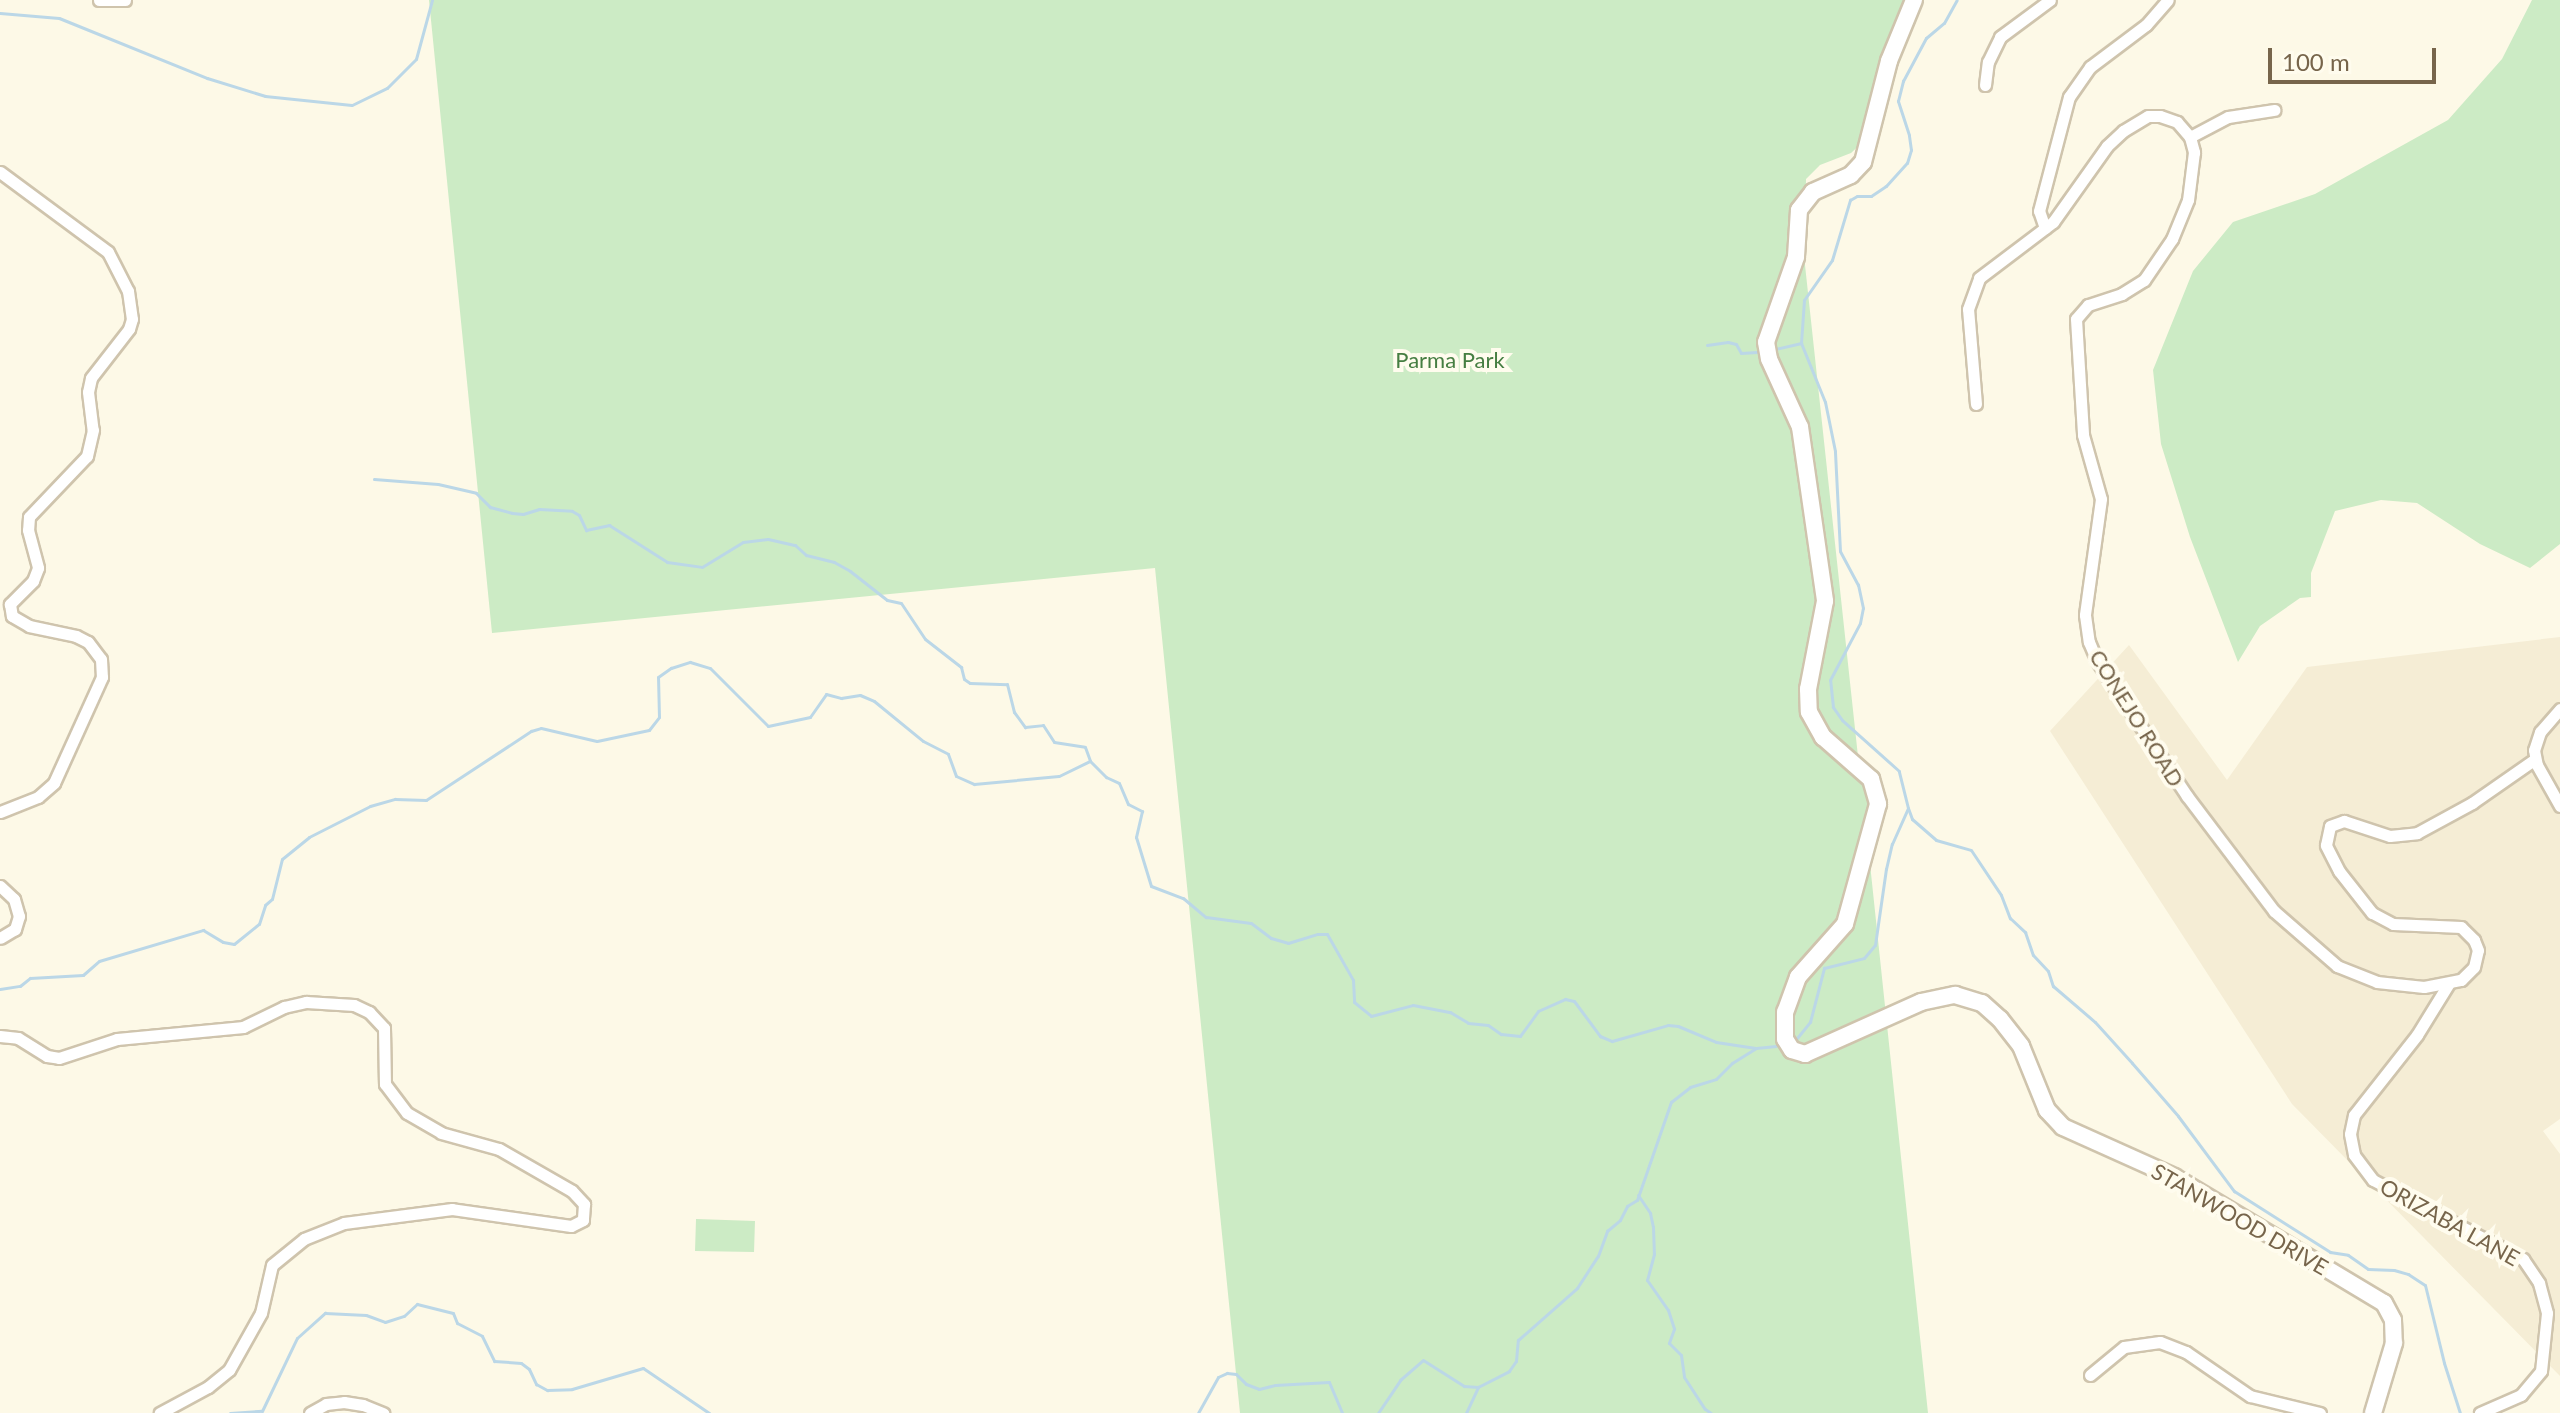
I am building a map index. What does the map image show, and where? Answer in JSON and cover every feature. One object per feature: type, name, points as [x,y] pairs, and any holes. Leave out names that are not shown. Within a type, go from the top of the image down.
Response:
[{"type":"main road","name":"STANWOOD DRIVE","points":[[1914,0],[1889,61],[1863,162],[1851,175],[1813,192],[1799,210],[1796,257],[1766,342],[1769,359],[1800,427],[1825,601],[1808,689],[1809,712],[1823,737],[1871,779],[1878,804],[1845,924],[1798,977],[1785,1012],[1785,1039],[1795,1052],[1810,1053],[1862,1026],[1921,1002],[1955,995],[1982,1003],[2013,1035],[2027,1058],[2047,1110],[2067,1130],[2174,1177],[2384,1303],[2393,1320],[2394,1343],[2373,1413]]},
{"type":"street","points":[[99,0],[125,0]]},
{"type":"street","points":[[1985,85],[1988,62],[2000,37],[2050,0]]},
{"type":"street","points":[[2045,228],[2039,211],[2069,97],[2090,67],[2146,25],[2168,0]]},
{"type":"street","points":[[1976,404],[1968,309],[1973,287],[1986,270],[2045,228],[2061,212],[2107,146],[2137,121],[2166,117],[2177,122],[2190,137],[2228,117],[2274,110]]},
{"type":"street","name":"CONEJO ROAD","points":[[2190,137],[2194,152],[2188,200],[2172,239],[2144,280],[2122,294],[2088,305],[2076,319],[2083,435],[2101,499],[2085,601],[2089,642],[2097,661],[2187,796],[2228,853],[2292,930],[2327,959],[2356,976],[2410,987],[2449,983]]},
{"type":"street","points":[[0,172],[108,252],[128,291],[132,319],[129,329],[95,372],[89,385],[93,430],[87,456],[29,517],[28,530],[38,568],[33,581],[14,598],[10,610],[16,620],[29,626],[76,636],[88,642],[101,659],[102,677],[54,783],[38,797],[0,812]]},
{"type":"street","points":[[2560,709],[2537,737],[2535,759],[2560,806]]},
{"type":"street","points":[[2449,983],[2461,980],[2474,967],[2478,950],[2469,933],[2448,924],[2393,924],[2372,913],[2339,871],[2326,845],[2326,832],[2336,822],[2344,821],[2390,836],[2417,833],[2472,803],[2535,759]]},
{"type":"street","points":[[0,886],[14,899],[19,916],[15,929],[0,938]]},
{"type":"street","name":"ORIZABA LANE","points":[[2449,983],[2417,1035],[2354,1115],[2350,1134],[2354,1155],[2373,1180],[2523,1259],[2539,1283],[2547,1313],[2541,1371],[2521,1395],[2480,1413]]},
{"type":"street","points":[[0,1036],[18,1038],[47,1056],[59,1058],[117,1039],[243,1027],[284,1007],[306,1002],[354,1005],[369,1012],[384,1028],[385,1084],[407,1113],[441,1133],[499,1149],[572,1191],[584,1204],[583,1220],[571,1226],[452,1209],[344,1223],[304,1239],[272,1265],[261,1313],[229,1370],[208,1387],[160,1413]]},
{"type":"street","points":[[2090,1375],[2124,1347],[2160,1342],[2186,1352],[2250,1396],[2320,1413]]},
{"type":"street","points":[[310,1413],[326,1404],[344,1402],[383,1413]]},
{"type":"shaded area","points":[[2560,637],[2560,1119],[2543,1131],[2560,1154],[2560,1376],[2292,1104],[2050,731],[2129,645],[2227,780],[2307,667]]},
{"type":"green space","name":"Parma Park","points":[[429,0],[1910,0],[1867,138],[1851,153],[1820,165],[1806,179],[1805,265],[1860,775],[1876,787],[1866,826],[1928,1413],[1240,1413],[1155,568],[492,633]]},
{"type":"green space","points":[[2532,0],[2560,0],[2560,544],[2530,568],[2480,544],[2417,503],[2381,500],[2335,511],[2311,573],[2311,597],[2300,598],[2260,626],[2238,662],[2190,537],[2161,444],[2153,370],[2193,271],[2233,222],[2315,194],[2448,120],[2502,59]]},
{"type":"green space","points":[[696,1219],[755,1221],[754,1252],[695,1251]]},
{"type":"waterway","points":[[0,13],[59,18],[207,78],[265,96],[352,105],[387,88],[416,59],[432,0]]},
{"type":"waterway","points":[[1797,1038],[1810,1022],[1824,968],[1864,958],[1875,945],[1892,844],[1908,808],[1899,771],[1842,720],[1833,707],[1830,680],[1860,623],[1863,608],[1858,585],[1840,551],[1835,451],[1825,402],[1801,343],[1804,300],[1832,260],[1850,200],[1857,196],[1871,196],[1886,186],[1907,163],[1911,150],[1909,135],[1898,101],[1903,81],[1926,38],[1944,23],[1957,0]]},
{"type":"waterway","points":[[1707,345],[1728,342],[1736,344],[1741,353],[1757,352]]},
{"type":"waterway","points":[[1775,349],[1801,343]]},
{"type":"waterway","points":[[374,479],[438,484],[476,493],[490,507],[512,513],[523,514],[539,509],[572,511],[579,515],[586,530],[609,525],[667,562],[702,567],[743,542],[768,539],[795,545],[806,555],[834,562],[850,571],[887,600],[901,603],[925,639],[961,667],[964,679],[970,683],[1007,684],[1014,712],[1025,727],[1043,725],[1054,742],[1085,747],[1090,761]]},
{"type":"waterway","points":[[0,989],[20,986],[30,978],[83,975],[99,961],[203,930],[223,942],[234,944],[259,924],[265,905],[272,899],[282,859],[309,837],[370,806],[395,799],[426,800],[531,731],[541,728],[597,741],[649,730],[659,717],[658,677],[671,668],[690,662],[710,668],[768,726],[810,717],[826,694],[841,698],[860,695],[874,701],[923,741],[948,754],[956,776],[974,784],[1059,776],[1090,761],[1106,777],[1119,783],[1128,804],[1142,811],[1136,837],[1151,886],[1183,898],[1206,917],[1251,923],[1271,938],[1288,943],[1327,934],[1353,980],[1354,1002],[1371,1016],[1413,1005],[1450,1012],[1468,1023],[1488,1025],[1501,1034],[1520,1036],[1538,1011],[1565,999],[1574,1001],[1600,1036],[1612,1041],[1668,1025],[1716,1042],[1756,1048]]},
{"type":"waterway","points":[[1908,808],[1912,819],[1936,840],[1971,850],[2001,895],[2010,918],[2025,932],[2033,955],[2048,971],[2053,986],[2095,1022],[2132,1063],[2178,1116],[2234,1191],[2330,1252],[2348,1255],[2368,1269],[2408,1274],[2425,1285],[2460,1413]]},
{"type":"waterway","points":[[1378,1413],[1400,1380],[1423,1360],[1464,1386],[1478,1387],[1509,1371],[1516,1361],[1518,1340],[1577,1288],[1598,1256],[1607,1231],[1620,1220],[1627,1206],[1637,1200],[1671,1102],[1690,1087],[1716,1079],[1732,1063],[1756,1048],[1776,1046]]},
{"type":"waterway","points":[[1638,1195],[1650,1213],[1653,1227],[1654,1254],[1647,1280],[1668,1310],[1674,1329],[1669,1343],[1681,1355],[1684,1377],[1705,1409],[1711,1413]]},
{"type":"waterway","points":[[230,1413],[262,1411],[297,1338],[325,1313],[366,1315],[385,1322],[404,1316],[417,1304],[453,1313],[457,1323],[482,1336],[494,1361],[521,1363],[529,1369],[536,1384],[547,1390],[572,1389],[643,1368],[709,1413]]},
{"type":"waterway","points":[[1198,1413],[1218,1377],[1227,1373],[1236,1374],[1246,1384],[1259,1389],[1329,1382],[1342,1413]]},
{"type":"waterway","points":[[1466,1413],[1478,1387]]}]
